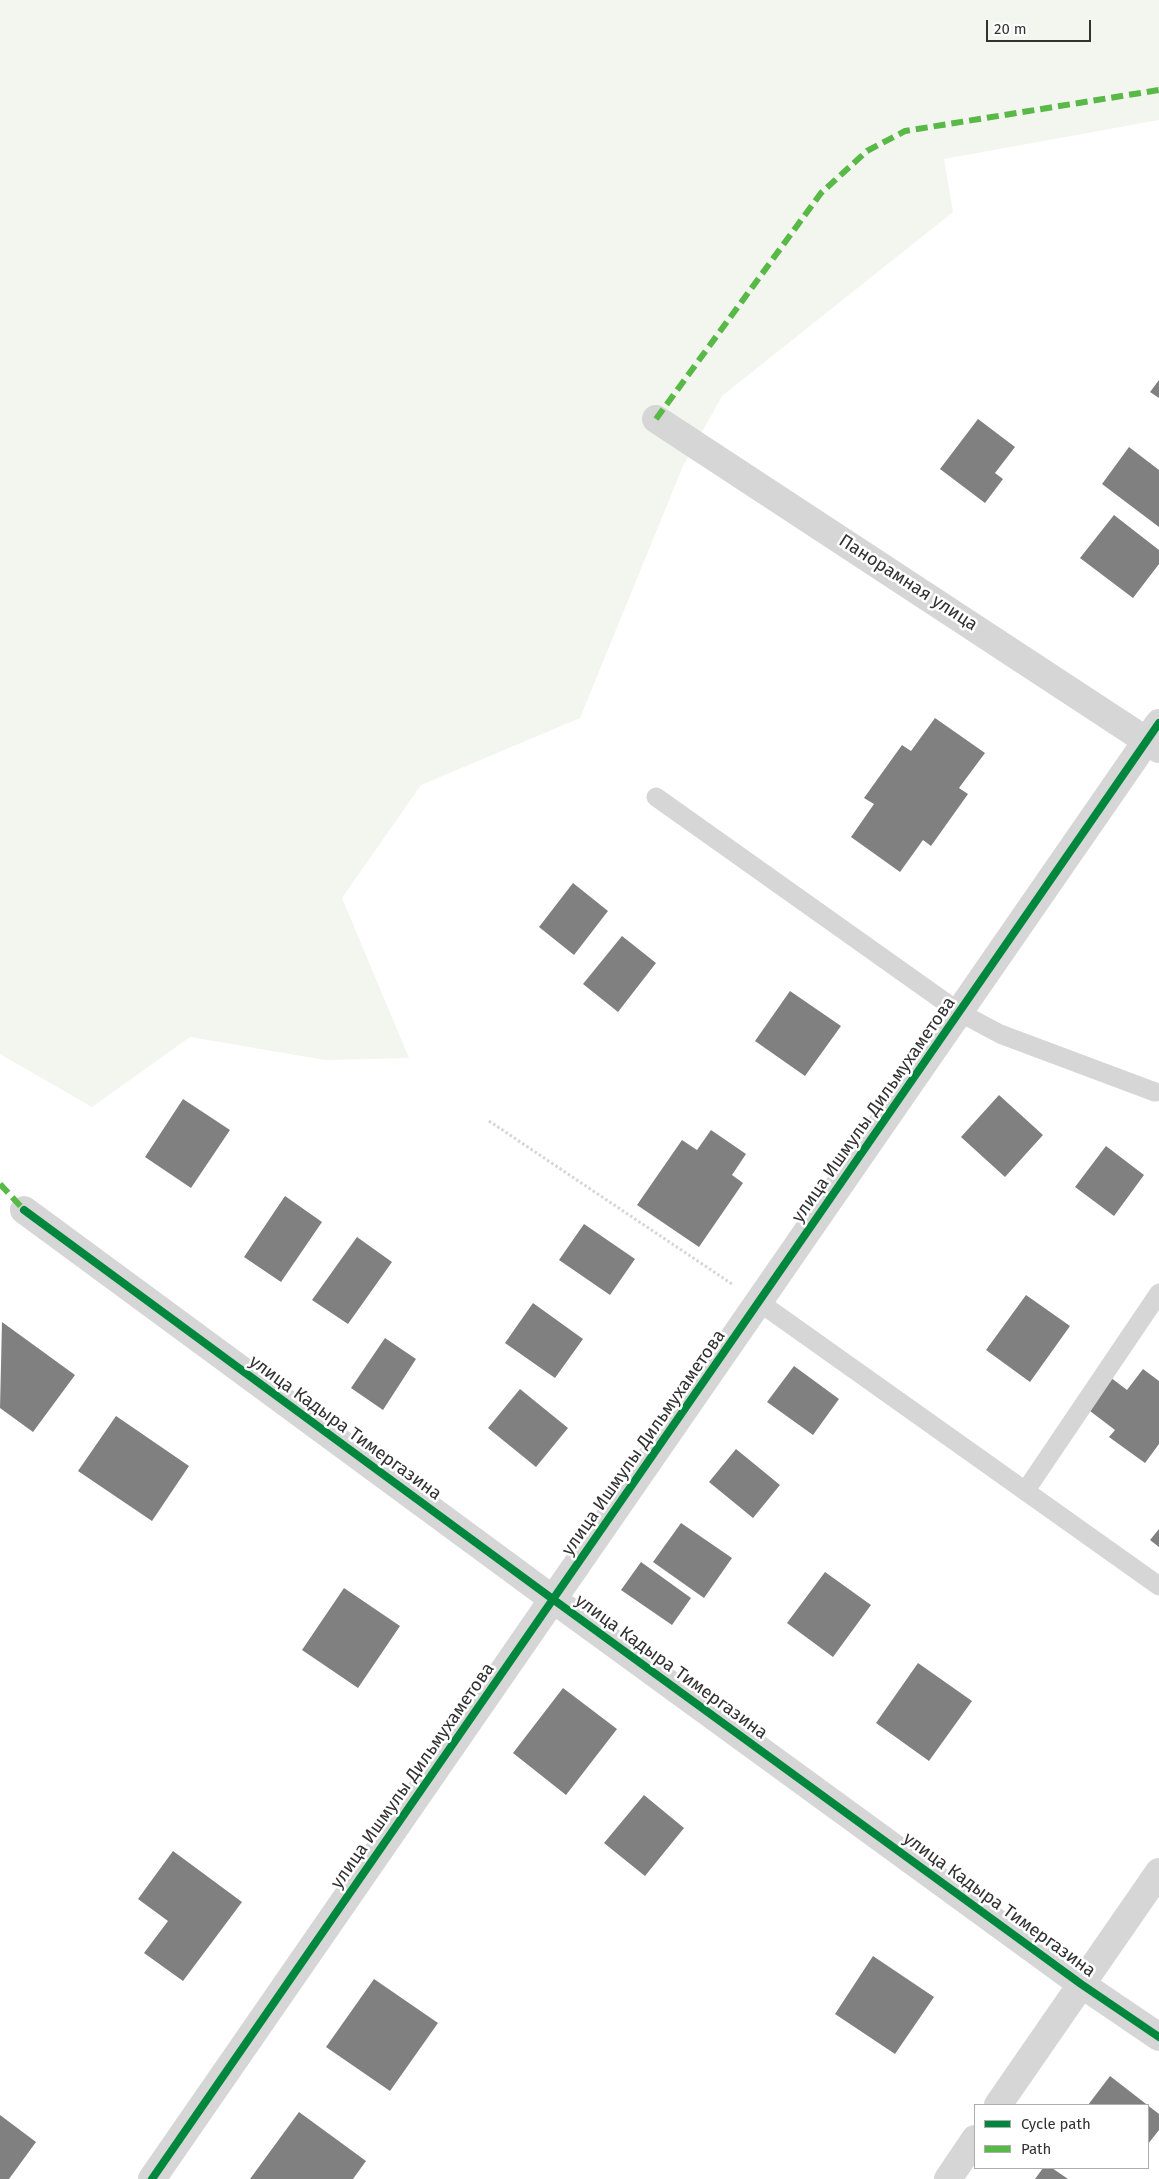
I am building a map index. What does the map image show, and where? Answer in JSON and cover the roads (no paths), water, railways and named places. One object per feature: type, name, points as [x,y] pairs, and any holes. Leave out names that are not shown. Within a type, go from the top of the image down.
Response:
[{"type":"street","name":"Панорамная улица","points":[[656,419],[1155,737]]},
{"type":"street","name":"улица Ишмулы Дильмухаметова","points":[[152,2179],[959,1012],[1155,737]]},
{"type":"street","name":"улица Кадыра Тимергазина","points":[[24,1210],[554,1600],[1081,1984],[1159,2037]]},
{"type":"street","points":[[999,2104],[1159,1872]]},
{"type":"street","points":[[948,2179],[974,2140]]},
{"type":"lane","points":[[656,797],[959,1012],[1000,1034],[1155,1092]]},
{"type":"lane","points":[[1026,1490],[1159,1293]]},
{"type":"lane","points":[[759,1302],[1159,1586]]}]
